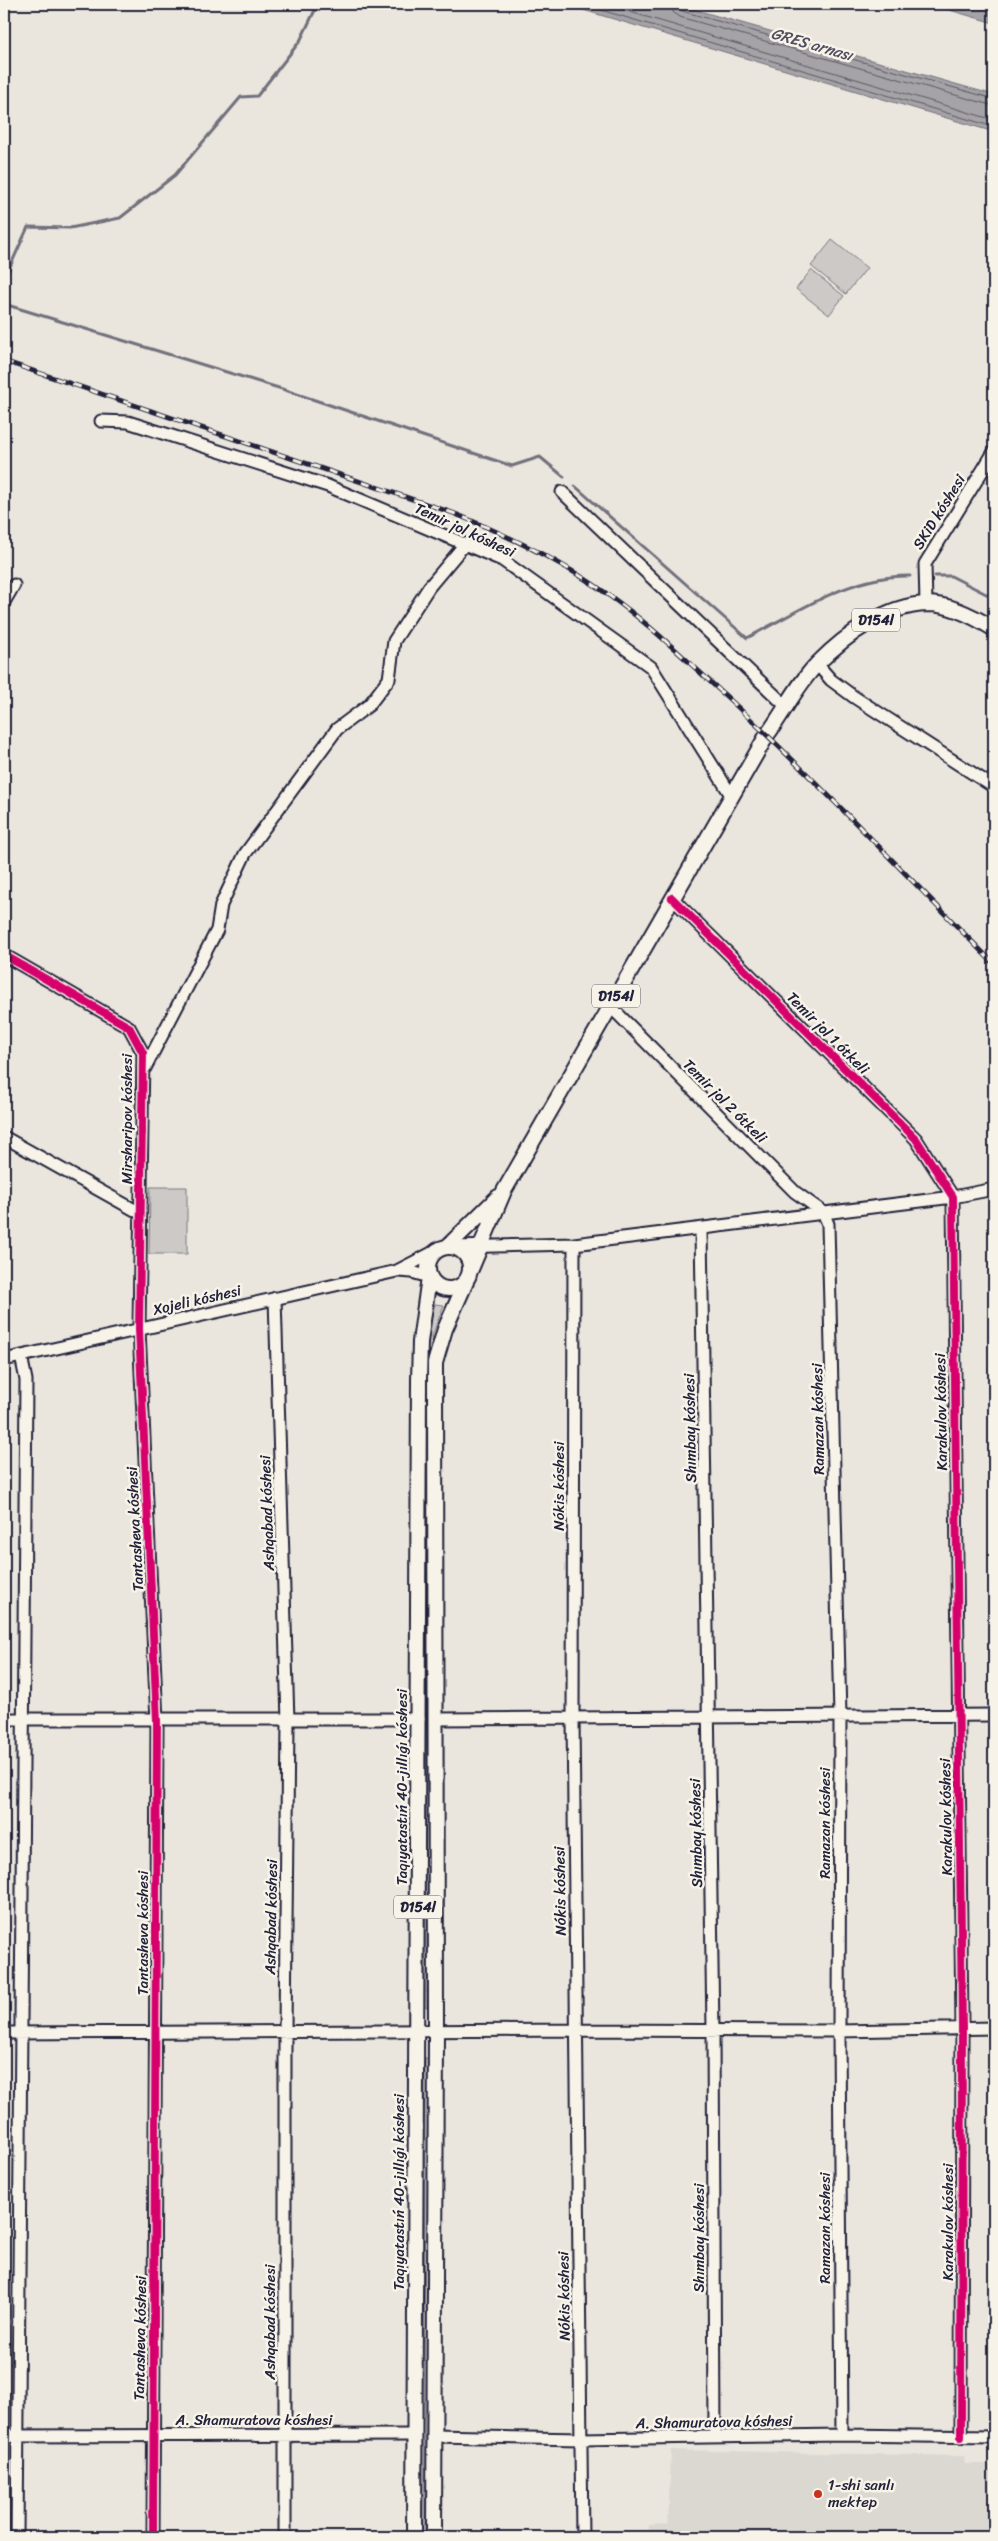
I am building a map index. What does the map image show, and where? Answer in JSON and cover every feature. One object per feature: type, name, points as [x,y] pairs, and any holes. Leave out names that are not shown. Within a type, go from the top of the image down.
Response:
[{"type":"main road","name":"D154l","points":[[434,2537],[436,2031],[435,1363],[445,1329],[504,1191],[731,795],[767,735],[817,664],[853,633],[893,611],[926,604],[975,617],[994,629]]},
{"type":"main road","name":"D154l","points":[[429,1277],[428,1263],[504,1191]]},
{"type":"main road","points":[[446,1248],[464,1252],[471,1269]]},
{"type":"main road","points":[[429,1277],[433,1283],[446,1290],[453,1290],[466,1282]]},
{"type":"main road","name":"Taqıyatastıń 40-jıllıǵı kóshesi","points":[[414,2537],[419,1380],[420,1342],[429,1277]]},
{"type":"street","name":"Temir jol kóshesi","points":[[101,421],[128,422],[328,486],[502,560],[651,666],[731,795]]},
{"type":"street","name":"SKiD kóshesi","points":[[926,604],[924,564],[990,470],[994,452]]},
{"type":"street","points":[[562,492],[787,707]]},
{"type":"street","points":[[143,1072],[217,930],[221,905],[245,854],[337,730],[369,705],[389,679],[394,642],[429,588],[465,544]]},
{"type":"street","points":[[4,602],[14,585]]},
{"type":"street","points":[[817,664],[831,680],[854,697],[994,787]]},
{"type":"street","name":"Temir jol 1 ótkeli","points":[[672,898],[916,1139],[953,1197]]},
{"type":"street","name":"Mirsharipov kóshesi","points":[[4,955],[129,1027],[143,1053],[139,1329]]},
{"type":"street","name":"Temir jol 2 ótkeli","points":[[610,1006],[794,1192],[823,1212]]},
{"type":"street","points":[[4,1137],[140,1213]]},
{"type":"street","points":[[397,1271],[446,1248],[574,1244],[953,1197],[994,1189]]},
{"type":"street","name":"Karakulov kóshesi","points":[[953,1197],[962,2028],[961,2437]]},
{"type":"street","name":"Ramazan kóshesi","points":[[823,1212],[828,1224],[840,1716],[839,2031],[842,2435]]},
{"type":"street","name":"Shımbay kóshesi","points":[[701,1228],[713,2030],[716,2436]]},
{"type":"street","name":"Nókis kóshesi","points":[[574,1244],[573,1718],[582,2537]]},
{"type":"street","points":[[397,1271],[412,1272],[429,1277]]},
{"type":"street","name":"Xojeli kóshesi","points":[[4,1360],[397,1271]]},
{"type":"street","name":"Ashqabad kóshesi","points":[[276,1298],[288,1721],[285,2031],[285,2537]]},
{"type":"street","name":"Tantasheva kóshesi","points":[[139,1329],[157,1721],[157,2032],[153,2537]]},
{"type":"street","points":[[18,2537],[26,1380],[21,1356]]},
{"type":"street","points":[[436,1719],[994,1715]]},
{"type":"street","points":[[4,1719],[288,1721],[419,1719]]},
{"type":"street","points":[[4,2033],[576,2030],[839,2031],[994,2028]]},
{"type":"street","name":"A. Shamuratova kóshesi","points":[[4,2436],[414,2435]]},
{"type":"street","name":"A. Shamuratova kóshesi","points":[[434,2436],[581,2439],[842,2435],[994,2437]]},
{"type":"shaded area","points":[[832,240],[867,268],[846,294],[811,266]]},
{"type":"shaded area","points":[[811,270],[844,296],[829,315],[796,289]]},
{"type":"shaded area","points":[[150,1187],[187,1187],[187,1254],[149,1254]]},
{"type":"shaded area","points":[[435,1304],[444,1305],[433,1333],[429,1361],[430,2007],[426,2007],[424,1361],[428,1329]]},
{"type":"shaded area","points":[[425,2059],[429,2059],[428,2537],[424,2537]]},
{"type":"shaded area","name":"1-shi sanlı mektep","points":[[671,2450],[964,2456],[965,2464],[994,2464],[994,2537],[648,2537],[649,2525],[668,2524]]},
{"type":"water","name":"GRES arnası","points":[[563,4],[675,4],[994,95],[994,132]]},
{"type":"water","points":[[929,4],[994,4],[994,23]]},
{"type":"waterway","points":[[4,280],[28,227],[70,228],[120,218],[175,175],[241,97],[257,96],[300,41],[318,4]]},
{"type":"waterway","points":[[4,304],[282,389],[512,466],[540,457],[564,477]]},
{"type":"waterway","points":[[575,486],[747,638],[806,606],[846,588],[888,577],[910,576]]},
{"type":"waterway","points":[[935,576],[951,576],[994,598]]},
{"type":"railway","points":[[4,361],[453,513],[513,539],[571,570],[638,618],[727,697],[829,796],[994,964]]},
{"type":"cycle path","points":[[672,898],[916,1139],[953,1197],[962,2028],[961,2437]]},
{"type":"cycle path","points":[[4,955],[129,1027],[143,1053],[139,1329],[157,1721],[153,2537]]},
{"type":"place","name":"1-shi sanlı mektep","points":[[818,2494]]}]
